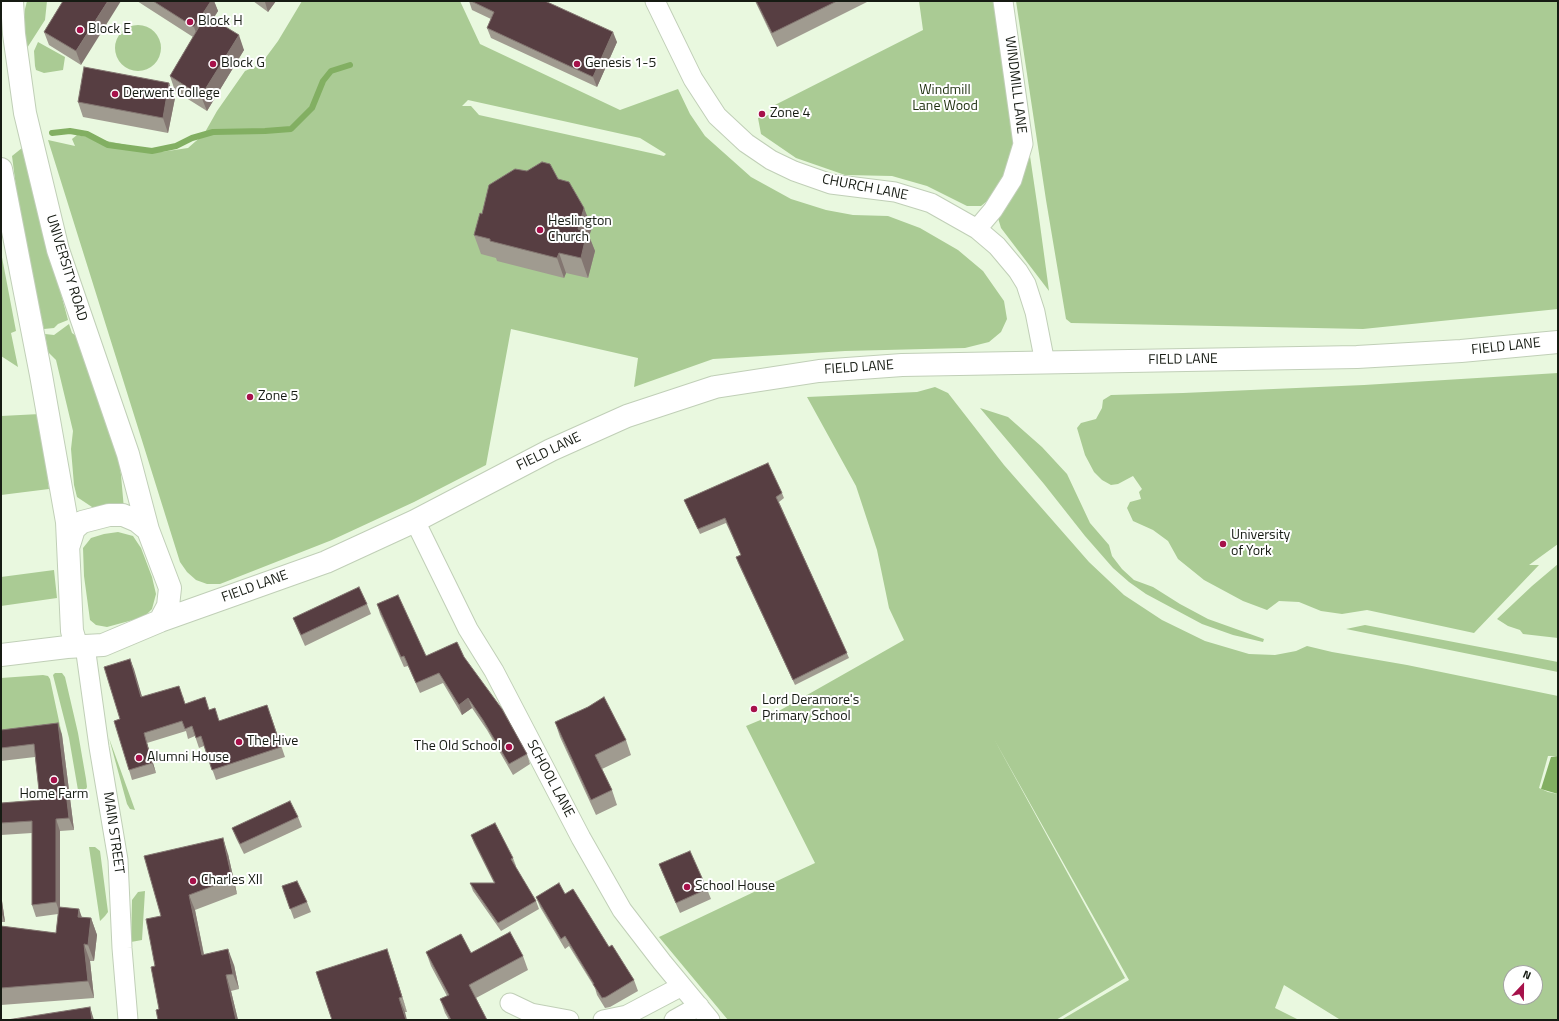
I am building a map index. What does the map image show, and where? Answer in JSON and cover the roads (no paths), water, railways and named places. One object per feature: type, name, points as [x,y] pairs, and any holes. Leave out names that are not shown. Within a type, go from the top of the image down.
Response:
[{"type":"street","points":[[1,9],[7,1]]},
{"type":"street","name":"UNIVERSITY ROAD","points":[[12,1],[14,34],[25,113],[58,250],[128,454],[148,530],[170,588],[168,606],[160,621]]},
{"type":"street","name":"CHURCH LANE","points":[[655,1],[693,78],[717,116],[746,142],[771,160],[794,171],[831,184],[895,192],[931,203],[977,229],[998,246],[1009,258],[1026,284],[1035,312],[1045,363]]},
{"type":"street","name":"WINDMILL LANE","points":[[977,229],[993,210],[1012,180],[1023,144],[1003,1]]},
{"type":"street","points":[[1,169],[41,375],[67,522],[72,631],[75,641],[83,646]]},
{"type":"street","name":"FIELD LANE","points":[[160,621],[326,562],[415,521],[551,450],[627,416],[715,387],[819,371],[902,365],[1356,357],[1462,351],[1558,342]]},
{"type":"street","points":[[69,545],[74,529],[82,522],[109,515],[122,515],[137,521],[148,530]]},
{"type":"street","name":"SCHOOL LANE","points":[[415,521],[468,629],[494,671],[581,838],[618,904],[662,962],[704,1013]]},
{"type":"street","name":"FIELD LANE","points":[[170,588],[176,595],[186,600],[206,605]]},
{"type":"street","points":[[1,652],[47,642],[55,637],[64,628],[70,613]]},
{"type":"street","points":[[1,655],[103,645],[160,621]]},
{"type":"street","name":"MAIN STREET","points":[[83,646],[118,860],[122,948],[128,1020]]},
{"type":"street","points":[[603,1020],[627,1015],[682,986]]},
{"type":"street","points":[[510,1003],[530,1013],[568,1020]]},
{"type":"street","points":[[674,1020],[704,1013]]},
{"type":"waterway","points":[[52,133],[70,131],[87,134],[108,145],[152,151],[176,146],[192,138],[213,132],[291,129],[312,108],[323,81],[331,71],[350,65]]},
{"type":"place","name":"Block H","points":[[190,22]]},
{"type":"place","name":"Block E","points":[[80,30]]},
{"type":"place","name":"Block G","points":[[213,64]]},
{"type":"place","name":"Genesis 1-5","points":[[577,64]]},
{"type":"place","name":"Derwent College","points":[[115,94]]},
{"type":"place","name":"Zone 4","points":[[762,114]]},
{"type":"place","name":"Heslington Church","points":[[540,230]]},
{"type":"place","name":"Zone 5","points":[[250,397]]},
{"type":"place","name":"University of York","points":[[1223,544]]},
{"type":"place","name":"Lord Deramore's Primary School","points":[[754,709]]},
{"type":"place","name":"The Hive","points":[[239,742]]},
{"type":"place","name":"The Old School","points":[[509,747]]},
{"type":"place","name":"Alumni House","points":[[139,758]]},
{"type":"place","name":"Home Farm","points":[[54,780]]},
{"type":"place","name":"Charles XII","points":[[193,881]]},
{"type":"place","name":"School House","points":[[687,887]]},
{"type":"park label","name":"Windmill Lane Wood","points":[[945,100]]}]
